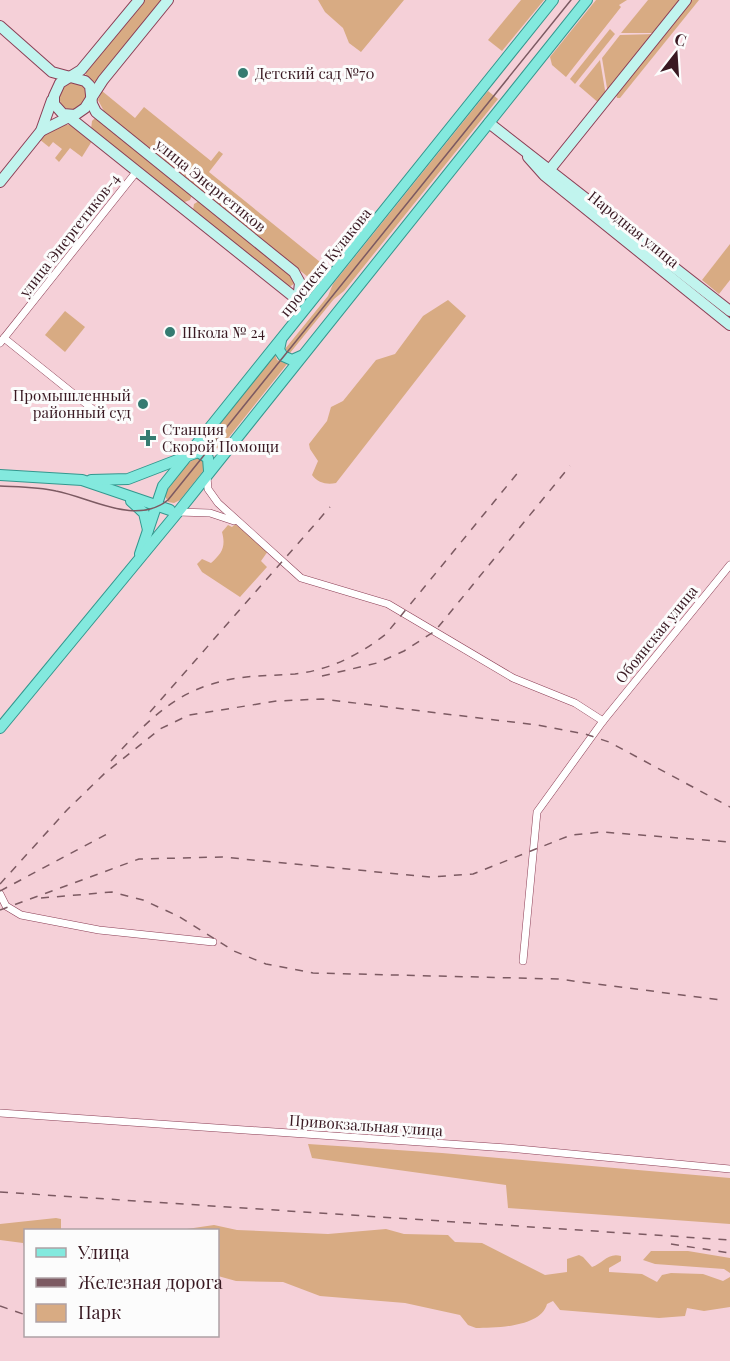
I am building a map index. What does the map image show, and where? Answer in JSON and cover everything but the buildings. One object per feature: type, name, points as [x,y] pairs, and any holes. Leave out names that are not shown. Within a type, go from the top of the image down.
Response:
[{"type":"main road","name":"проспект Кулакова","points":[[82,480],[128,479],[189,455],[553,0]]},
{"type":"main road","points":[[0,728],[134,565],[174,511],[209,471],[587,0]]},
{"type":"main road","points":[[281,340],[279,350],[283,356],[292,360],[301,356]]},
{"type":"main road","points":[[134,565],[147,535],[163,486],[189,455],[198,453],[205,455],[210,462],[209,471]]},
{"type":"main road","points":[[0,475],[82,480],[155,507],[174,511]]},
{"type":"main road","points":[[163,486],[160,500],[162,506],[174,511]]},
{"type":"main road","points":[[112,490],[133,502],[144,513],[147,535]]},
{"type":"street","points":[[0,182],[41,131],[60,83],[81,70],[139,0]]},
{"type":"street","points":[[41,131],[80,113],[168,0]]},
{"type":"street","points":[[547,172],[686,0]]},
{"type":"street","points":[[0,26],[52,72],[56,82],[54,96],[56,110],[69,117],[308,309]]},
{"type":"street","points":[[52,72],[85,81],[90,86],[91,98]]},
{"type":"street","name":"улица Энергетиков","points":[[91,98],[96,112],[294,272],[300,284],[298,300]]},
{"type":"street","name":"Народная улица","points":[[489,123],[730,325]]},
{"type":"street","name":"улица Энергетиков-4","points":[[2,341],[137,171]]},
{"type":"street","name":"Народная улица","points":[[547,172],[730,311]]},
{"type":"street","points":[[2,341],[100,415]]},
{"type":"street","points":[[209,471],[207,482],[211,496],[301,578],[388,604],[513,678],[575,703],[603,721]]},
{"type":"street","points":[[174,511],[210,513],[241,524]]},
{"type":"street","name":"Обоянская улица","points":[[523,961],[537,812],[603,721],[730,565]]},
{"type":"street","points":[[0,894],[6,906],[21,915],[99,930],[213,942]]},
{"type":"street","name":"Привокзальная улица","points":[[0,1113],[507,1148],[730,1169]]},
{"type":"green space","points":[[142,0],[163,0],[97,81],[91,82],[86,78],[86,71]]},
{"type":"green space","points":[[318,0],[404,0],[361,52],[349,43],[343,28],[325,12]]},
{"type":"green space","points":[[521,0],[544,0],[502,51],[488,40]]},
{"type":"green space","points":[[596,0],[627,0],[619,5],[621,7],[566,77],[552,65],[550,57]]},
{"type":"green space","points":[[648,0],[683,0],[657,33],[621,33]]},
{"type":"green space","points":[[691,0],[699,0],[620,98],[617,98],[616,94]]},
{"type":"green space","points":[[610,29],[615,34],[575,84],[570,79]]},
{"type":"green space","points":[[656,34],[608,94],[602,58],[620,35]]},
{"type":"green space","points":[[600,60],[606,96],[600,104],[579,86]]},
{"type":"green space","points":[[73,82],[83,86],[87,96],[83,106],[73,110],[63,106],[59,96],[63,86]]},
{"type":"green space","points":[[102,91],[135,118],[144,107],[211,161],[219,151],[223,154],[209,172],[325,266],[313,281],[105,113],[98,100]]},
{"type":"green space","points":[[488,91],[498,99],[344,291],[334,299],[290,353],[285,349],[328,296],[333,284]]},
{"type":"green space","points":[[95,118],[192,195],[190,200],[182,203],[91,129]]},
{"type":"green space","points":[[61,124],[76,126],[92,141],[82,157],[70,148],[59,162],[55,158],[62,149],[53,142],[49,147],[39,139],[44,133]]},
{"type":"green space","points":[[199,201],[293,274],[294,284],[289,287],[193,210],[194,204]]},
{"type":"green space","points":[[730,244],[730,280],[719,294],[702,280]]},
{"type":"green space","points":[[448,300],[466,316],[336,483],[317,480],[312,475],[318,461],[309,444],[327,421],[331,407],[343,401],[376,360],[395,354],[423,316]]},
{"type":"green space","points":[[65,311],[85,327],[65,352],[45,335]]},
{"type":"green space","points":[[275,354],[277,360],[287,364],[221,447],[212,449],[208,443],[209,438]]},
{"type":"green space","points":[[199,458],[204,461],[204,470],[180,500],[174,503],[168,502],[165,496],[174,479],[184,467]]},
{"type":"green space","points":[[235,524],[268,551],[261,561],[267,567],[240,597],[202,572],[197,564],[202,559],[211,563],[215,559],[223,546],[222,532],[228,525],[232,527]]},
{"type":"green space","points":[[308,1144],[730,1178],[730,1224],[508,1208],[506,1185],[312,1158]]},
{"type":"green space","points":[[56,1218],[61,1219],[61,1229],[24,1229],[24,1246],[23,1243],[0,1240],[0,1224]]},
{"type":"green space","points":[[214,1225],[237,1230],[328,1234],[386,1229],[404,1234],[448,1235],[455,1242],[482,1243],[545,1275],[567,1272],[567,1259],[579,1255],[592,1267],[616,1255],[621,1256],[621,1261],[609,1268],[609,1272],[642,1274],[657,1282],[662,1275],[671,1273],[703,1274],[723,1281],[730,1277],[730,1307],[704,1311],[687,1308],[685,1316],[659,1318],[560,1310],[553,1301],[547,1304],[543,1312],[527,1322],[517,1325],[476,1328],[468,1325],[460,1315],[405,1303],[320,1296],[283,1282],[236,1281],[219,1276],[219,1229],[187,1229]]},
{"type":"green space","points":[[651,1251],[688,1251],[730,1258],[730,1273],[724,1269],[655,1264],[643,1260]]},
{"type":"tram line","points":[[0,486],[49,490],[128,510],[142,511],[168,500],[571,0]]},
{"type":"railway","points":[[322,676],[377,663],[404,651],[435,631],[570,466]]},
{"type":"railway","points":[[111,761],[156,715],[196,690],[232,679],[295,674],[320,669],[355,655],[376,642],[386,634],[520,470]]},
{"type":"railway","points":[[150,712],[330,507]]},
{"type":"railway","points":[[0,884],[67,810],[105,773],[160,729],[189,715],[277,701],[322,699],[537,725],[585,734],[609,742],[730,807]]},
{"type":"railway","points":[[0,910],[139,859],[222,857],[430,877],[473,874],[571,835],[602,832],[730,842]]},
{"type":"railway","points":[[0,891],[107,834]]},
{"type":"railway","points":[[41,898],[112,892],[143,900],[178,916],[234,951],[266,964],[313,973],[558,979],[721,1000]]},
{"type":"railway","points":[[0,1192],[730,1240]]},
{"type":"railway","points":[[671,1244],[730,1253]]},
{"type":"railway","points":[[0,1306],[24,1314]]},
{"type":"place","name":"Детский сад №70","points":[[243,73]]},
{"type":"place","name":"Школа № 24","points":[[170,332]]},
{"type":"place","name":"Промышленный районный суд","points":[[143,404]]},
{"type":"place","name":"Станция Скорой Помощи","points":[[148,438]]}]
